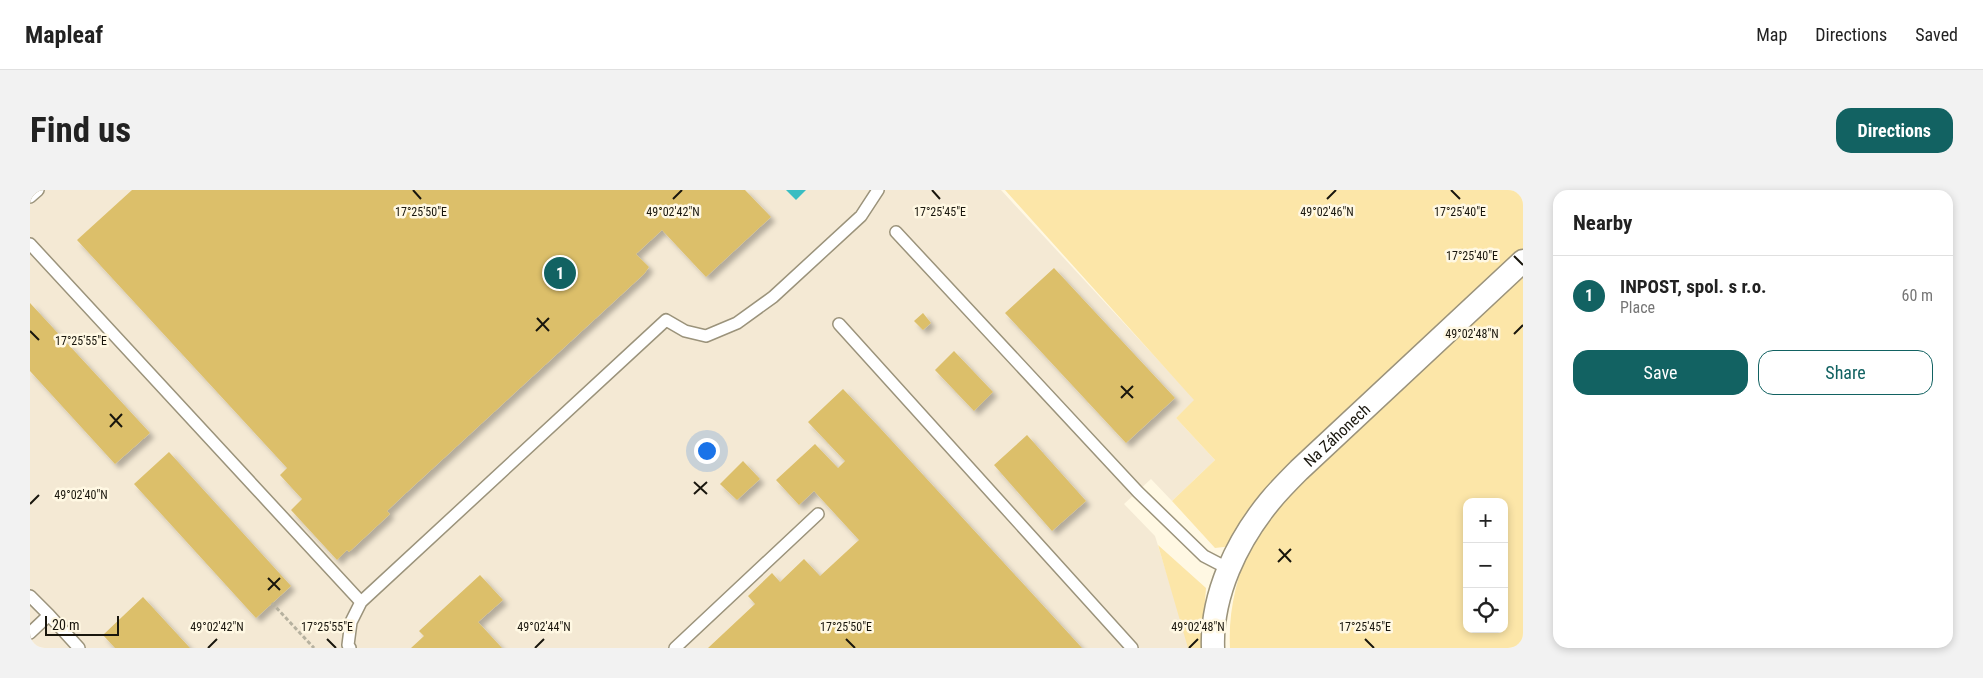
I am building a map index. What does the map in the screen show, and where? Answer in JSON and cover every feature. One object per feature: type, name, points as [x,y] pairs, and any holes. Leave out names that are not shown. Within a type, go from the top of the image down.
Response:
[{"type":"street","name":"Na Záhonech","points":[[1213,648],[1218,603],[1228,569],[1239,546],[1270,501],[1523,261]]},
{"type":"lane","points":[[30,197],[38,190]]},
{"type":"lane","points":[[350,648],[348,645],[351,622],[361,602],[666,320],[685,331],[706,336],[737,323],[772,297],[861,216],[878,190]]},
{"type":"lane","points":[[896,232],[1138,492],[1204,556],[1228,569]]},
{"type":"lane","points":[[30,244],[361,602]]},
{"type":"lane","points":[[839,324],[1132,648]]},
{"type":"lane","points":[[675,648],[818,514]]},
{"type":"lane","points":[[30,596],[79,648]]},
{"type":"lane","points":[[30,633],[49,615]]},
{"type":"path","points":[[272,603],[314,648]]},
{"type":"shaded area","points":[[30,190],[1001,190],[1195,400],[1176,418],[1215,460],[1172,501],[1151,479],[1124,504],[1155,536],[1190,648],[30,648]]},
{"type":"shaded area","points":[[1005,190],[1523,190],[1523,648],[1230,648],[1230,621],[1234,595],[1250,544],[1215,548],[1172,501],[1215,460],[1176,418],[1194,400]]},
{"type":"shaded area","points":[[1158,545],[1206,588],[1203,648],[1188,648]]},
{"type":"water","points":[[786,190],[806,190],[796,200]]},
{"type":"building","points":[[132,190],[745,190],[771,217],[706,277],[662,230],[636,254],[649,267],[644,274],[387,511],[390,514],[349,552],[347,550],[337,560],[291,510],[302,499],[280,475],[287,468],[77,240]]},
{"type":"building","points":[[1054,268],[1175,398],[1126,443],[1005,313]]},
{"type":"building","points":[[30,303],[150,433],[115,464],[30,371]]},
{"type":"building","points":[[923,313],[931,323],[923,330],[914,321]]},
{"type":"building","points":[[954,351],[993,392],[974,411],[935,370]]},
{"type":"building","points":[[843,389],[1082,648],[708,648],[755,604],[748,596],[772,573],[780,582],[804,559],[820,576],[859,540],[814,491],[799,505],[776,480],[815,444],[838,468],[845,461],[808,422]]},
{"type":"building","points":[[1027,435],[1086,501],[1052,531],[994,465]]},
{"type":"building","points":[[169,452],[291,586],[256,618],[134,484]]},
{"type":"building","points":[[743,461],[760,479],[737,500],[720,484]]},
{"type":"building","points":[[480,575],[503,600],[478,622],[502,648],[411,648],[424,636],[419,631]]},
{"type":"building","points":[[143,597],[190,648],[115,648],[103,635]]},
{"type":"place","name":"INPOST, spol. s r.o.","points":[[560,273]]}]
